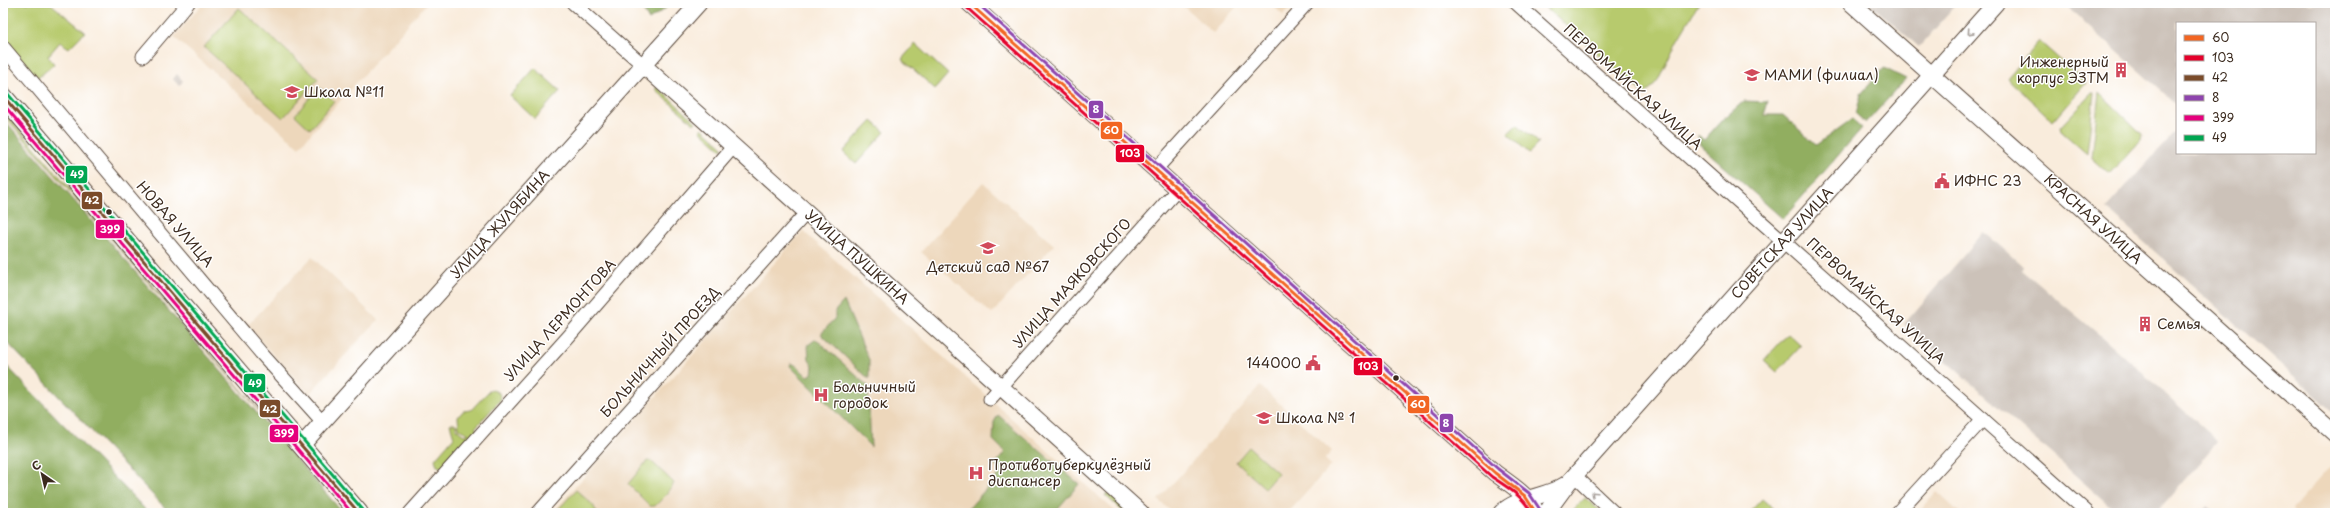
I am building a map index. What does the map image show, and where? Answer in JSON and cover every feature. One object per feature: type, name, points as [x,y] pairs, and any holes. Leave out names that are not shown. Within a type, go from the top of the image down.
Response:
[{"type":"highway","points":[[3,96],[359,513]]},
{"type":"main road","name":"УЛИЦА ЖУЛЯБИНА","points":[[301,446],[699,3]]},
{"type":"main road","points":[[969,3],[1495,473],[1534,505],[1536,513]]},
{"type":"main road","name":"КРАСНАЯ УЛИЦА","points":[[1851,3],[2335,434]]},
{"type":"main road","name":"СОВЕТСКАЯ УЛИЦА","points":[[1546,513],[1571,479],[1996,3]]},
{"type":"main road","name":"УЛИЦА ПУШКИНА","points":[[643,65],[1141,513]]},
{"type":"main road","points":[[1495,473],[1504,497],[1501,513]]},
{"type":"main road","name":"СОВЕТСКАЯ УЛИЦА","points":[[1501,513],[1512,504],[1550,493],[1571,479]]},
{"type":"street","points":[[143,56],[188,3]]},
{"type":"street","name":"УЛИЦА ПУШКИНА","points":[[572,3],[643,65]]},
{"type":"street","points":[[1156,169],[1307,3]]},
{"type":"street","name":"ПЕРВОМАЙСКАЯ УЛИЦА","points":[[1516,3],[1642,118],[1784,242],[2088,513]]},
{"type":"street","name":"НОВАЯ УЛИЦА","points":[[3,47],[261,353],[323,422]]},
{"type":"street","name":"УЛИЦА ЛЕРМОНТОВА","points":[[410,513],[569,336],[733,147]]},
{"type":"street","name":"УЛИЦА МАЯКОВСКОГО","points":[[990,399],[1178,189]]},
{"type":"street","name":"БОЛЬНИЧНЫЙ ПРОЕЗД","points":[[538,513],[807,212]]},
{"type":"street","points":[[1897,513],[1983,419]]},
{"type":"street","points":[[1571,479],[1614,513]]},
{"type":"shaded area","name":"Школа №11","points":[[203,3],[427,3],[299,147],[174,37]]},
{"type":"shaded area","points":[[1180,3],[1240,3],[1213,33]]},
{"type":"shaded area","points":[[1270,3],[1294,3],[1283,15]]},
{"type":"shaded area","points":[[1869,3],[1958,3],[1919,47]]},
{"type":"shaded area","points":[[2063,3],[2335,3],[2335,413],[2106,208],[2176,131],[2176,154],[2316,154],[2316,22],[2176,22],[2176,104]]},
{"type":"shaded area","points":[[177,74],[183,81],[179,86],[173,79]]},
{"type":"shaded area","name":"Детский сад №67","points":[[983,182],[1054,245],[992,314],[921,252]]},
{"type":"shaded area","name":"Больничный городок","points":[[803,231],[1117,513],[552,513]]},
{"type":"shaded area","points":[[1984,232],[2024,267],[2022,270],[2102,337],[2218,441],[2156,513],[2118,513],[1904,324]]},
{"type":"shaded area","points":[[312,257],[378,320],[309,394],[247,326]]},
{"type":"shaded area","name":"Школа № 1","points":[[1260,386],[1332,451],[1325,459],[1331,465],[1288,513],[1173,513],[1158,500]]},
{"type":"shaded area","points":[[2335,461],[2335,513],[2296,513],[2292,509]]},
{"type":"shaded area","points":[[1937,492],[1960,513],[1918,513]]},
{"type":"shaded area","points":[[2207,505],[2217,513],[2200,513]]},
{"type":"green space","points":[[3,3],[50,3],[85,32],[69,48],[60,42],[48,56],[54,64],[38,78],[3,39]]},
{"type":"green space","points":[[633,3],[667,3],[666,8],[649,20],[645,13]]},
{"type":"green space","points":[[1540,3],[1699,3],[1677,40],[1658,80],[1645,95]]},
{"type":"green space","points":[[239,8],[318,79],[283,118],[204,47]]},
{"type":"green space","points":[[2039,41],[2086,83],[2053,121],[2007,78]]},
{"type":"green space","points":[[915,44],[948,74],[935,89],[902,59]]},
{"type":"green space","points":[[535,68],[560,91],[535,119],[510,96]]},
{"type":"green space","points":[[1884,68],[1906,79],[1866,123],[1856,114],[1861,94]]},
{"type":"green space","points":[[319,87],[334,101],[310,129],[295,115]]},
{"type":"green space","points":[[657,87],[696,122],[694,124],[655,89]]},
{"type":"green space","points":[[2099,92],[2142,134],[2141,140],[2110,174],[2092,158]]},
{"type":"green space","points":[[2092,93],[2094,93],[2087,154],[2061,131],[2060,127]]},
{"type":"green space","points":[[1744,101],[1768,102],[1764,115],[1783,115],[1816,145],[1852,119],[1862,128],[1783,219],[1700,145],[1698,135],[1704,140],[1721,121]]},
{"type":"green space","points":[[3,110],[268,421],[3,114]]},
{"type":"green space","points":[[3,118],[343,513],[170,513],[3,338]]},
{"type":"green space","points":[[872,121],[885,132],[856,164],[843,152]]},
{"type":"green space","points":[[1517,124],[1539,143],[1529,153],[1508,134]]},
{"type":"green space","points":[[702,128],[723,147],[721,149],[700,130]]},
{"type":"green space","points":[[844,301],[869,360],[869,379],[821,334],[835,318],[835,311]]},
{"type":"green space","points":[[1788,334],[1801,346],[1777,372],[1764,360]]},
{"type":"green space","points":[[816,339],[868,386],[871,447],[790,366],[791,363],[793,364],[808,376],[812,374],[813,366],[809,360],[808,345]]},
{"type":"green space","points":[[3,362],[142,506],[148,513],[3,513]]},
{"type":"green space","points":[[491,389],[499,393],[501,399],[475,428],[479,431],[443,468],[437,466],[435,459],[454,437],[450,424],[456,424],[456,429],[464,435],[469,434],[459,429],[458,417],[463,411],[471,410]]},
{"type":"green space","points":[[998,415],[1079,484],[1054,513],[961,513],[970,507],[1001,472],[995,465],[1005,452],[993,440],[994,422]]},
{"type":"green space","points":[[1249,447],[1278,473],[1265,488],[1236,462]]},
{"type":"green space","points":[[647,461],[651,461],[674,483],[668,493],[655,506],[650,506],[628,484]]},
{"type":"green space","points":[[576,490],[593,505],[597,513],[555,513]]},
{"type":"green space","points":[[1108,493],[1132,513],[1125,513],[1105,495]]},
{"type":"green space","points":[[1585,498],[1603,513],[1575,513],[1574,509]]},
{"type":"green space","points":[[1762,499],[1778,513],[1749,513]]},
{"type":"transit line","name":"60","points":[[969,3],[1495,473],[1525,496],[1536,513]]},
{"type":"transit line","name":"8","points":[[977,3],[1498,469],[1529,493],[1541,511]]},
{"type":"transit line","name":"103","points":[[966,7],[1492,477],[1519,497],[1531,513]]},
{"type":"transit line","name":"49","points":[[7,93],[363,510]]},
{"type":"transit line","name":"42","points":[[3,96],[359,513]]},
{"type":"transit line","name":"399","points":[[3,104],[352,513]]},
{"type":"place","name":"Инженерный корпус ЭЗТМ","points":[[2121,70]]},
{"type":"place","name":"МАМИ (филиал)","points":[[1752,75]]},
{"type":"place","name":"Школа №11","points":[[292,92]]},
{"type":"place","name":"ИФНС 23","points":[[1942,181]]},
{"type":"place","name":"Детский сад №67","points":[[988,248]]},
{"type":"place","name":"Семья","points":[[2145,324]]},
{"type":"place","name":"144000","points":[[1313,363]]},
{"type":"place","name":"Больничный городок","points":[[821,395]]},
{"type":"place","name":"Школа № 1","points":[[1264,418]]},
{"type":"place","name":"Противотуберкулёзный диспансер","points":[[976,473]]}]
